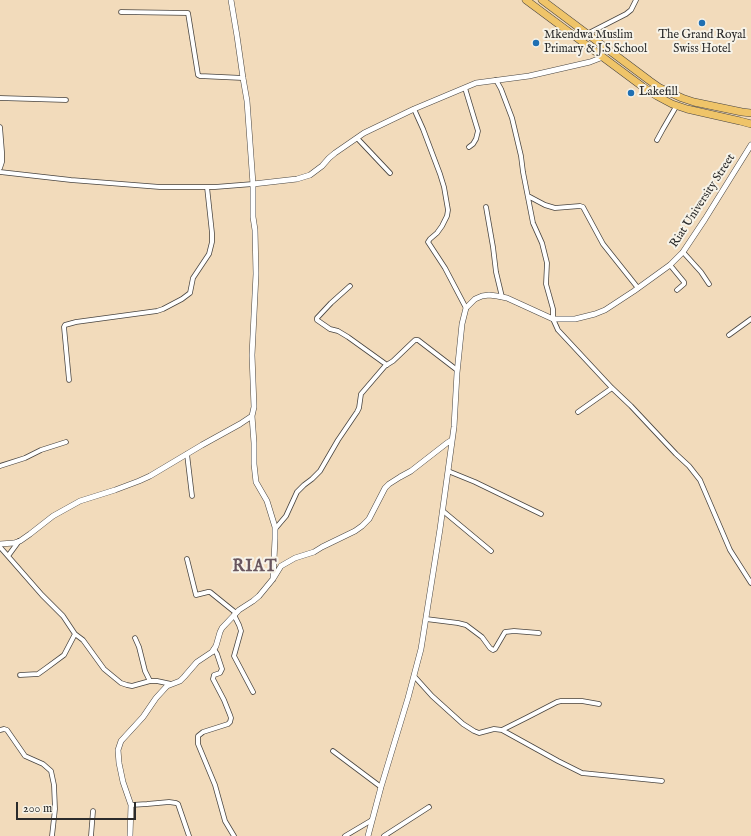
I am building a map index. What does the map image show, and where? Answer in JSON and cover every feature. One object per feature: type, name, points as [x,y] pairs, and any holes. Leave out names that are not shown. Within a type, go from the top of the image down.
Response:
[{"type":"highway","points":[[526,0],[658,96],[677,105],[699,112],[736,120],[751,125],[751,120]]},
{"type":"highway","points":[[542,0],[660,88],[694,102],[734,111],[751,113]]},
{"type":"street","points":[[231,0],[238,36],[247,101],[253,184],[256,274],[253,336],[254,407],[252,416],[254,464],[256,482],[267,500],[275,529],[272,579]]},
{"type":"street","points":[[586,34],[626,14],[631,10],[636,0]]},
{"type":"street","points":[[121,12],[188,13],[198,75],[243,78]]},
{"type":"street","points":[[0,172],[114,184],[160,187],[207,187],[297,179],[310,175],[335,153],[364,133],[414,109],[476,83],[529,76],[584,64],[603,57]]},
{"type":"street","points":[[496,80],[512,118],[534,223],[542,243],[547,264],[546,282],[553,309],[553,319],[558,330],[612,388],[689,466],[700,480],[730,550],[751,583]]},
{"type":"street","points":[[465,88],[478,131],[476,139],[473,144],[469,146]]},
{"type":"street","points":[[0,98],[66,100]]},
{"type":"street","points":[[657,140],[677,105]]},
{"type":"street","points":[[368,836],[421,649],[443,511],[454,427],[457,370],[462,324],[466,308],[445,268],[428,242],[442,226],[448,210],[440,174],[414,109]]},
{"type":"street","points":[[0,127],[2,162],[0,168]]},
{"type":"street","points":[[356,138],[390,173]]},
{"type":"street","name":"Riat University Street","points":[[466,308],[475,299],[489,295],[502,297],[553,319],[575,319],[605,310],[670,265],[683,252],[751,145]]},
{"type":"street","points":[[69,380],[65,325],[76,322],[156,311],[182,299],[190,293],[193,278],[209,254],[212,242],[211,217],[207,187]]},
{"type":"street","points":[[528,196],[545,206],[555,208],[583,207],[603,244],[638,288]]},
{"type":"street","points":[[486,207],[496,272],[502,297]]},
{"type":"street","points":[[683,252],[701,272],[709,284]]},
{"type":"street","points":[[670,265],[684,282],[684,284],[677,290]]},
{"type":"street","points":[[350,286],[331,303],[317,318],[317,320],[330,329],[338,331],[348,337],[387,365]]},
{"type":"street","points":[[730,335],[751,320]]},
{"type":"street","points":[[275,529],[286,516],[297,492],[320,471],[338,440],[357,412],[362,394],[385,366],[393,361],[416,340],[457,370]]},
{"type":"street","points":[[578,412],[612,388]]},
{"type":"street","points":[[8,556],[20,541],[53,516],[80,501],[115,490],[150,476],[252,416]]},
{"type":"street","points":[[130,836],[131,805],[123,782],[118,750],[122,741],[143,717],[156,698],[167,686],[180,681],[197,662],[214,649],[220,632],[235,614],[259,596],[283,564],[295,558],[314,552],[356,532],[369,519],[385,488],[389,484],[411,471],[452,440]]},
{"type":"street","points":[[0,466],[25,458],[37,451],[66,442]]},
{"type":"street","points":[[187,454],[192,496]]},
{"type":"street","points":[[448,471],[475,482],[541,514]]},
{"type":"street","points":[[443,511],[491,551]]},
{"type":"street","points":[[0,544],[20,541]]},
{"type":"street","points":[[0,547],[62,616],[75,634],[83,640],[104,669],[121,683],[132,686],[150,681],[171,684]]},
{"type":"street","points":[[187,559],[196,595],[210,592],[235,614],[241,631],[234,656],[253,692]]},
{"type":"street","points":[[426,619],[466,625],[482,637],[490,648],[494,650],[506,632],[514,631],[539,633]]},
{"type":"street","points":[[20,675],[38,674],[64,655],[75,634]]},
{"type":"street","points":[[135,638],[139,648],[144,671],[150,681]]},
{"type":"street","points":[[214,649],[222,669],[220,673],[214,675],[213,679],[231,718],[228,724],[203,732],[198,736],[198,744],[215,785],[225,821],[234,836]]},
{"type":"street","points":[[414,676],[432,696],[471,730],[478,733],[494,729],[502,730],[582,773],[662,781]]},
{"type":"street","points":[[502,730],[556,702],[582,701],[599,704]]},
{"type":"street","points":[[0,730],[6,729],[25,756],[42,764],[51,771],[54,785],[52,836]]},
{"type":"street","points":[[332,751],[381,787]]},
{"type":"street","points":[[131,805],[169,802],[178,804],[189,836]]},
{"type":"street","points":[[384,836],[429,807]]},
{"type":"street","points":[[91,836],[93,811]]},
{"type":"street","points":[[345,836],[372,820]]},
{"type":"place","name":"The Grand Royal Swiss Hotel","points":[[702,23]]},
{"type":"place","name":"Mkendwa Muslim Primary & J.S School","points":[[536,43]]},
{"type":"place","name":"Lakefill","points":[[631,93]]},
{"type":"district","name":"RIAT","points":[[255,568]]}]
